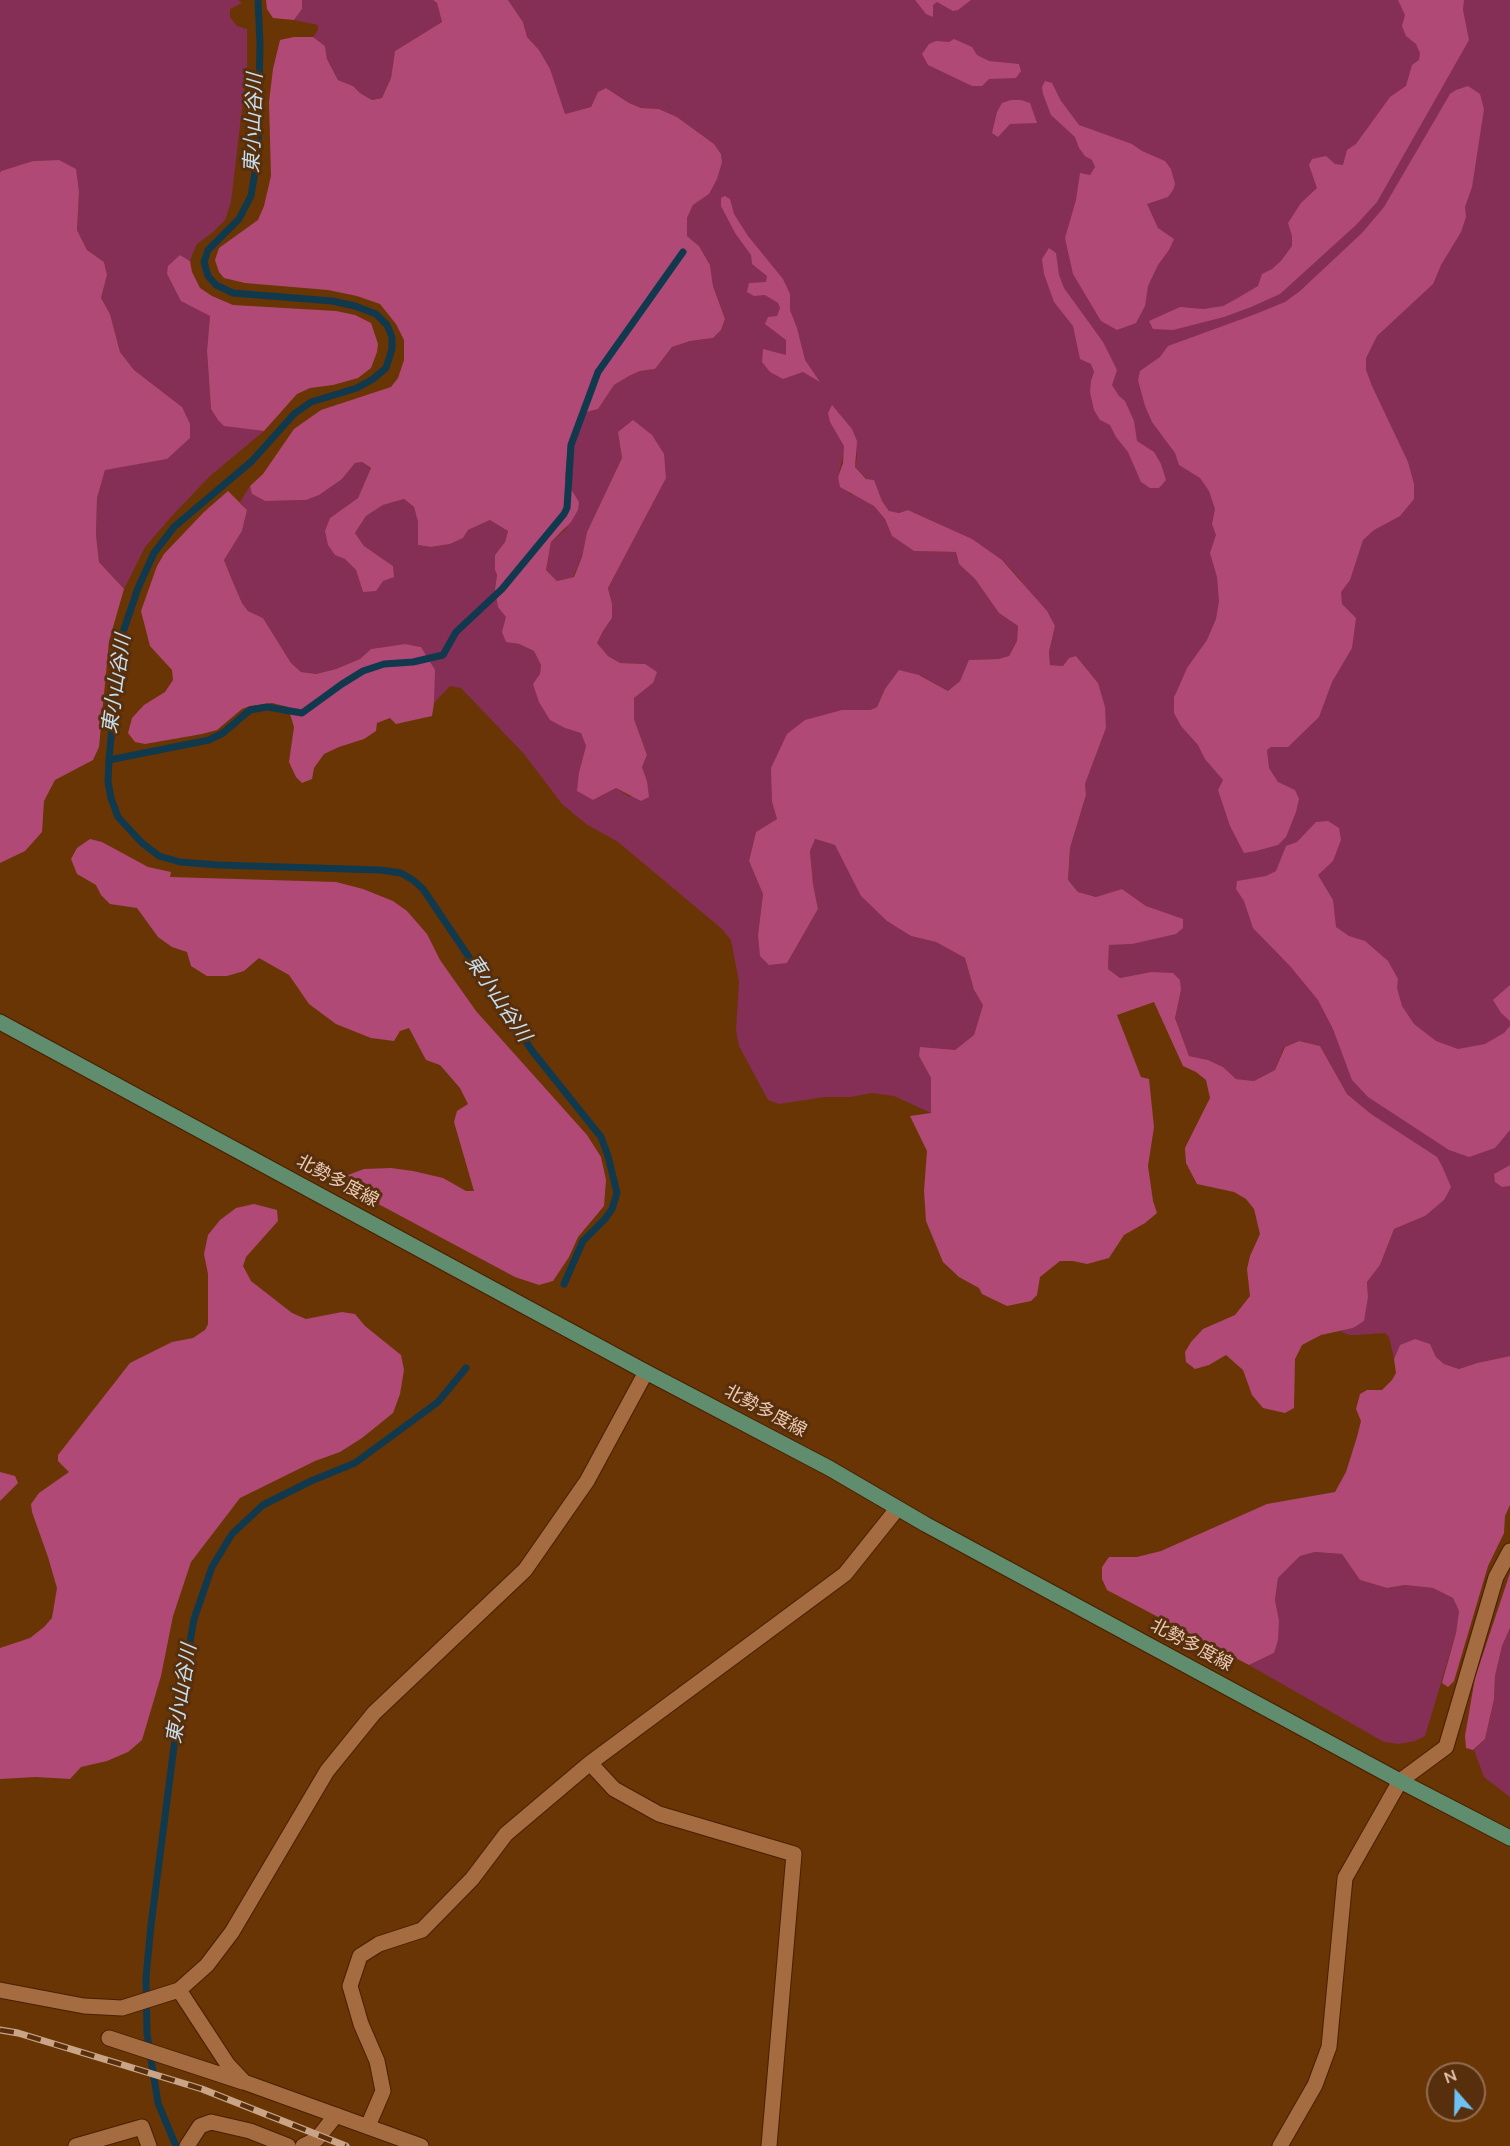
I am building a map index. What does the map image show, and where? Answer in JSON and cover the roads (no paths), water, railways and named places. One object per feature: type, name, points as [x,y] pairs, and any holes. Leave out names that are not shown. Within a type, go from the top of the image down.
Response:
[{"type":"main road","name":"北勢多度線","points":[[0,1022],[646,1372],[829,1468],[897,1509],[1400,1781],[1510,1838]]},
{"type":"street","points":[[0,1990],[84,2006],[122,2008],[179,1990],[207,1965],[232,1932],[327,1771],[374,1713],[525,1570],[587,1481],[646,1372]]},
{"type":"street","points":[[368,2126],[383,2091],[377,2061],[361,2024],[350,1986],[360,1956],[380,1944],[422,1930],[472,1879],[506,1834],[590,1763],[845,1574],[897,1509]]},
{"type":"street","points":[[1280,2146],[1315,2085],[1329,2047],[1345,1878],[1400,1781],[1446,1747],[1496,1577],[1510,1551]]},
{"type":"street","points":[[590,1763],[614,1789],[659,1814],[794,1854],[769,2146]]},
{"type":"street","points":[[179,1990],[228,2065],[244,2082]]},
{"type":"street","points":[[109,2038],[244,2082],[421,2146]]},
{"type":"street","points":[[303,2146],[317,2139],[336,2115]]},
{"type":"street","points":[[188,2146],[200,2126],[211,2122],[250,2131],[288,2146]]},
{"type":"street","points":[[76,2146],[142,2127],[149,2146]]},
{"type":"waterway","name":"東小山谷川","points":[[258,0],[260,44],[258,154],[251,196],[239,219],[208,250],[204,262],[208,276],[216,285],[233,293],[332,301],[376,314],[387,325],[392,337],[392,349],[386,368],[373,379],[357,388],[311,402],[294,414],[252,461],[174,527],[154,553],[138,588],[120,641],[109,760],[108,782],[111,798],[118,817],[142,843],[159,856],[180,862],[218,865],[380,870],[401,873],[423,889],[533,1052],[601,1137],[608,1156],[617,1193],[612,1209],[583,1241],[564,1284]]},
{"type":"waterway","points":[[109,760],[209,740],[223,733],[250,710],[267,707],[302,713],[363,671],[384,664],[413,662],[443,655],[456,632],[502,589],[564,514],[567,508],[571,445],[598,372],[683,252]]},
{"type":"waterway","name":"東小山谷川","points":[[176,2146],[158,2103],[147,2034],[146,1977],[180,1700],[194,1619],[212,1567],[232,1534],[263,1505],[311,1481],[355,1463],[438,1402],[466,1368]]},
{"type":"railway","points":[[0,2030],[18,2033],[202,2089],[346,2146]]}]
